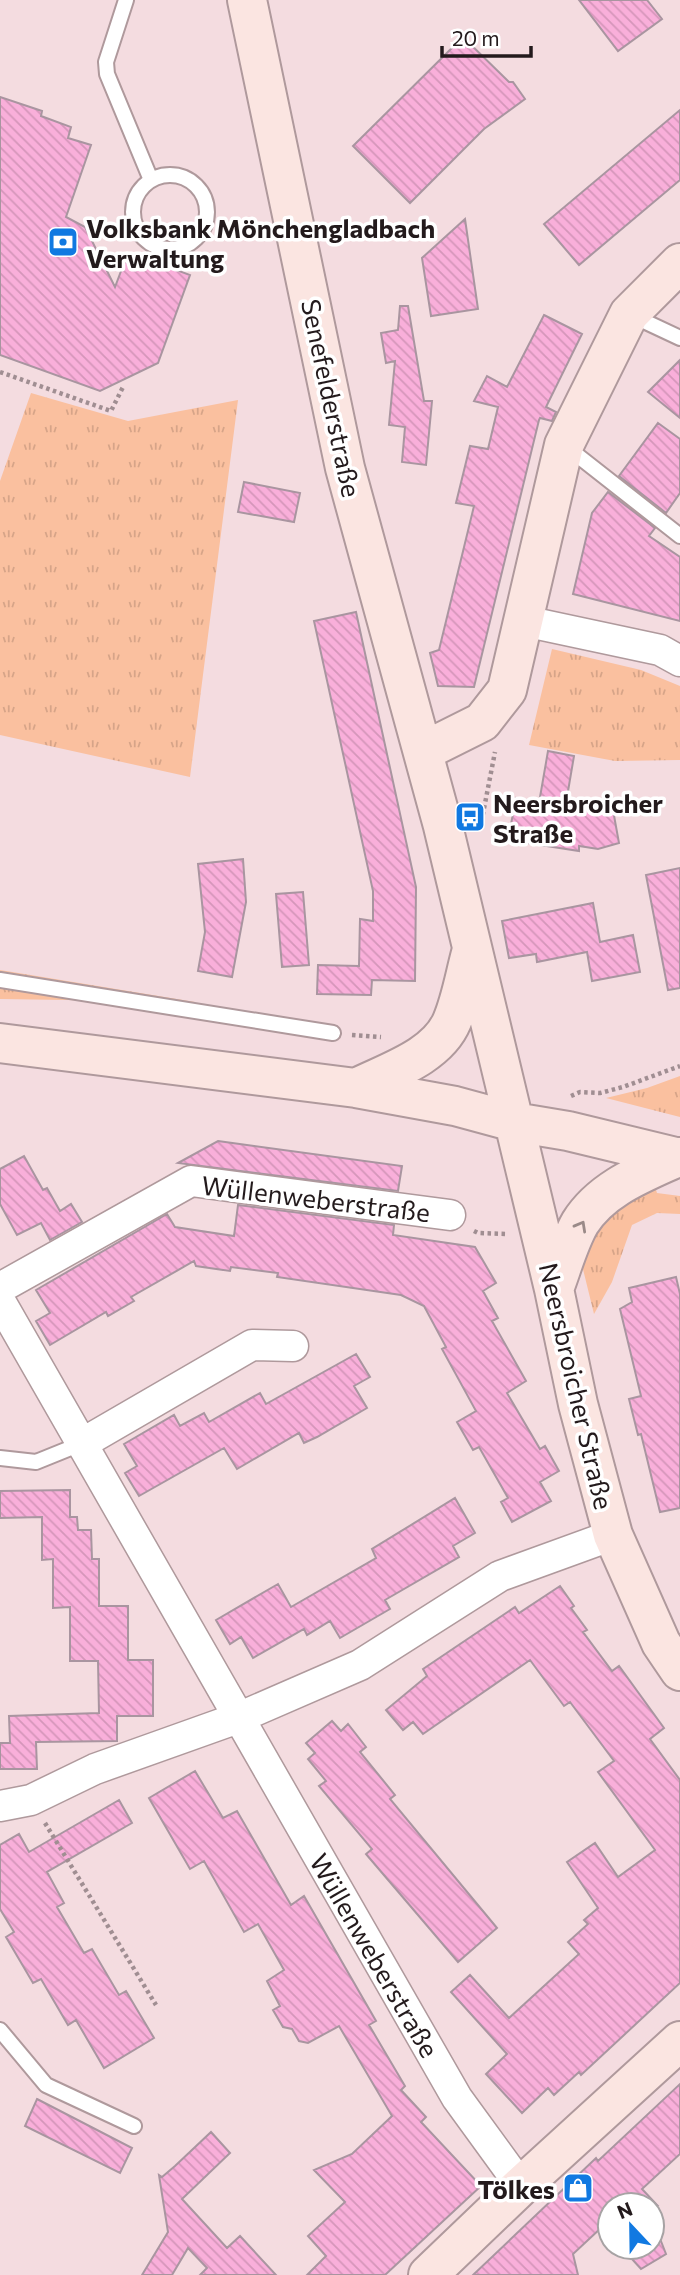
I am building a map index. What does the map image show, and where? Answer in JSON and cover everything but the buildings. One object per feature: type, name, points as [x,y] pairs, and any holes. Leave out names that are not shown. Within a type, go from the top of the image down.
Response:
[{"type":"street","name":"Senefelderstraße","points":[[247,0],[345,468],[424,751]]},
{"type":"street","points":[[424,751],[482,722],[507,690],[564,445],[629,314],[680,263]]},
{"type":"street","points":[[524,621],[660,650],[680,661]]},
{"type":"street","name":"Neersbroicher Straße","points":[[424,751],[554,1289],[578,1404],[613,1535],[662,1643],[680,1671]]},
{"type":"street","points":[[356,1088],[415,1058],[438,1042],[452,1023],[472,950]]},
{"type":"street","points":[[0,1043],[356,1088],[454,1106],[514,1122],[568,1131],[679,1157]]},
{"type":"street","points":[[554,1289],[580,1223],[598,1202],[630,1179],[679,1157]]},
{"type":"street","name":"Wüllenweberstraße","points":[[0,1288],[191,1181],[450,1215]]},
{"type":"street","name":"Wüllenweberstraße","points":[[0,1301],[457,2098],[521,2186]]},
{"type":"street","points":[[83,1443],[252,1345],[293,1346]]},
{"type":"street","points":[[0,1806],[31,1800],[95,1769],[238,1718],[360,1665],[500,1577],[613,1535]]},
{"type":"street","points":[[428,2275],[680,2041]]},
{"type":"lane","points":[[126,0],[106,62],[107,74],[151,180]]},
{"type":"lane","points":[[163,175],[189,180],[205,198],[208,211],[206,224],[200,235],[190,244],[167,250],[145,241],[137,232],[133,209],[142,187],[151,180],[163,175]]},
{"type":"lane","points":[[629,314],[680,338]]},
{"type":"lane","points":[[564,445],[680,536]]},
{"type":"lane","points":[[0,980],[333,1033]]},
{"type":"lane","points":[[0,1458],[36,1462],[83,1443]]},
{"type":"lane","points":[[0,2030],[46,2085],[134,2126]]},
{"type":"path","points":[[0,372],[111,411],[124,386]]},
{"type":"path","points":[[479,836],[497,743]]},
{"type":"path","points":[[569,1097],[580,1092],[600,1093],[623,1087],[680,1066]]},
{"type":"path","points":[[450,1215],[478,1233],[541,1234]]},
{"type":"path","points":[[31,1800],[156,2005]]},
{"type":"green space","points":[[31,393],[128,421],[238,400],[190,777],[0,735],[0,481]]},
{"type":"green space","points":[[552,649],[641,670],[680,686],[680,760],[615,761],[529,745]]},
{"type":"green space","points":[[0,970],[195,1002],[0,999]]},
{"type":"green space","points":[[680,1076],[680,1117],[606,1098],[647,1088]]},
{"type":"green space","points":[[654,1183],[657,1193],[680,1196],[680,1214],[657,1213],[632,1225],[612,1282],[594,1314],[581,1261],[592,1229]]},
{"type":"place","name":"Volksbank Mönchengladbach Verwaltung","points":[[63,242]]},
{"type":"place","name":"Neersbroicher Straße","points":[[470,817]]},
{"type":"place","name":"Tölkes","points":[[578,2188]]}]
